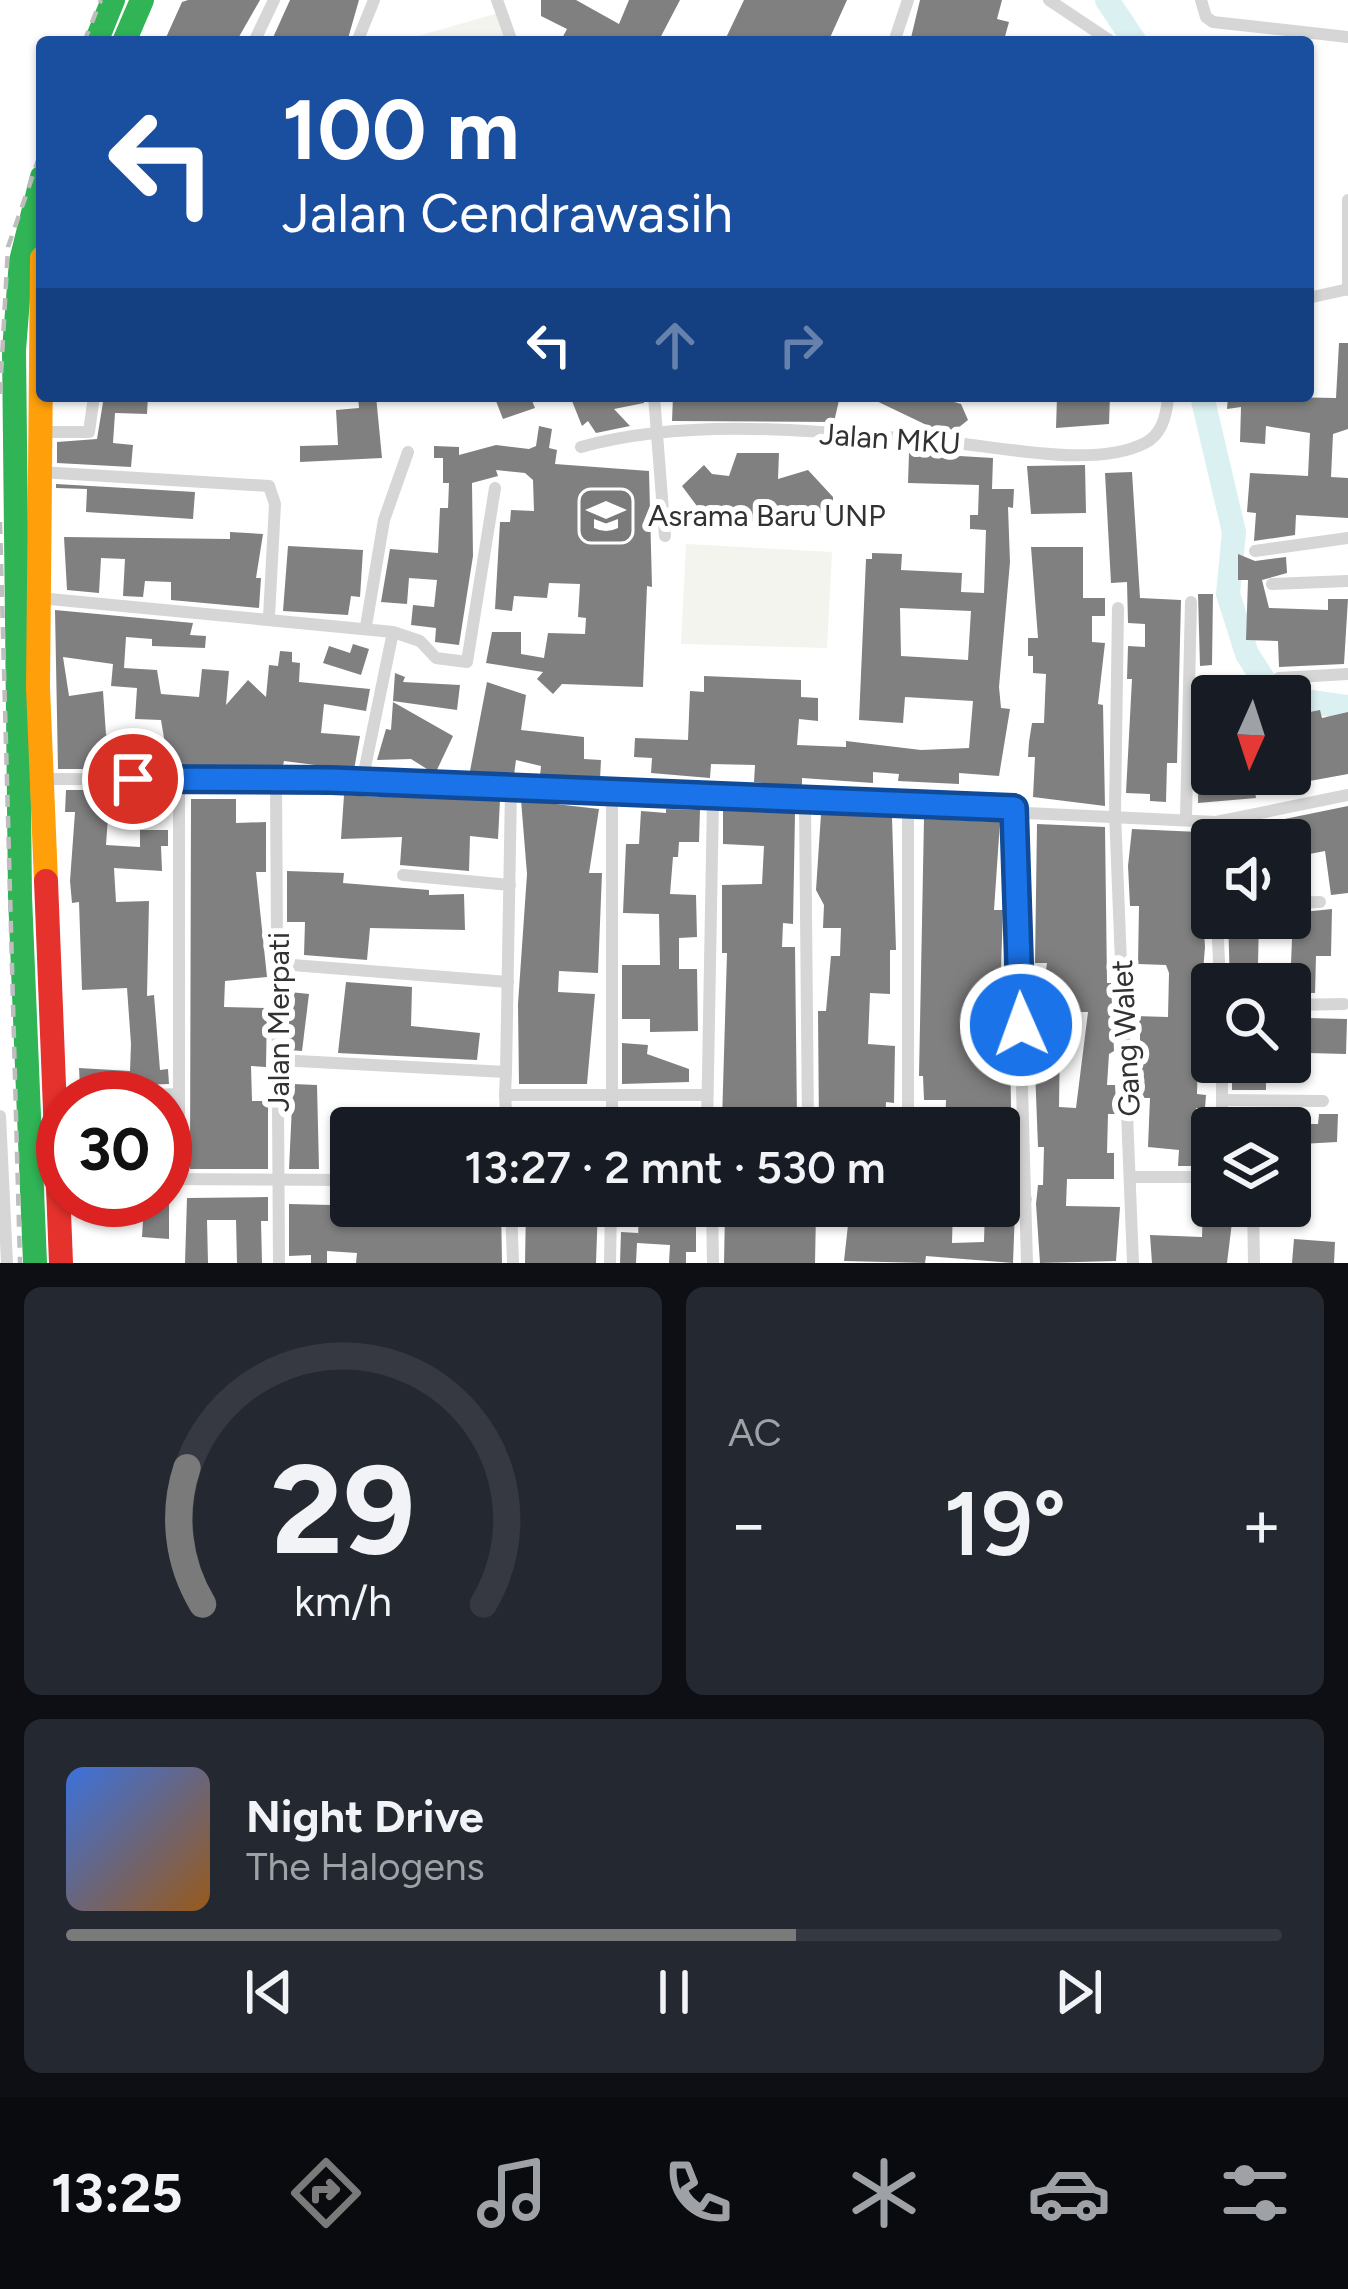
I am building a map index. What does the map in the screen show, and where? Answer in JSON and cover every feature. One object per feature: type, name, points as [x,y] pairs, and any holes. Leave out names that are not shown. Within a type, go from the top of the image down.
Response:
[{"type":"highway","points":[[98,36],[113,0]]},
{"type":"highway","points":[[126,36],[137,2]]},
{"type":"highway","points":[[34,381],[22,245],[36,197]]},
{"type":"highway","points":[[35,1263],[15,782],[36,350]]},
{"type":"highway","points":[[36,402],[41,779],[52,1071]]},
{"type":"highway","points":[[60,1227],[61,1263]]},
{"type":"street","points":[[257,36],[274,0]]},
{"type":"street","points":[[359,36],[374,0]]},
{"type":"street","points":[[497,0],[510,36]]},
{"type":"street","points":[[895,36],[908,0]]},
{"type":"street","points":[[1049,0],[1103,36]]},
{"type":"street","points":[[1202,0],[1206,17],[1214,22],[1348,37]]},
{"type":"street","points":[[1314,297],[1346,290],[1348,200]]},
{"type":"street","points":[[39,432],[89,432],[93,402]]},
{"type":"street","points":[[655,402],[665,536]]},
{"type":"street","name":"Jalan MKU","points":[[581,447],[660,430],[860,436],[1108,453],[1153,437],[1161,429],[1167,402]]},
{"type":"street","points":[[366,626],[384,520],[408,452]]},
{"type":"street","points":[[38,472],[269,486],[274,504],[269,617]]},
{"type":"street","points":[[38,598],[366,626],[420,641],[436,658],[467,662],[495,488]]},
{"type":"street","points":[[1256,551],[1348,538]]},
{"type":"street","points":[[1272,584],[1348,581]]},
{"type":"street","points":[[1186,818],[1191,602]]},
{"type":"street","name":"Gang Walet","points":[[1118,608],[1114,813],[1132,1263]]},
{"type":"street","points":[[362,782],[393,632]]},
{"type":"street","points":[[1311,676],[1348,674]]},
{"type":"street","points":[[41,779],[362,782],[1194,819]]},
{"type":"street","points":[[178,779],[179,1071]]},
{"type":"street","name":"Jalan Merpati","points":[[276,780],[279,1263]]},
{"type":"street","points":[[507,1107],[511,789]]},
{"type":"street","points":[[612,794],[612,1107]]},
{"type":"street","points":[[1231,819],[1348,795]]},
{"type":"street","points":[[706,1107],[713,799]]},
{"type":"street","points":[[805,802],[808,1107]]},
{"type":"street","points":[[908,806],[908,1107]]},
{"type":"street","points":[[1014,808],[1027,1263]]},
{"type":"street","points":[[403,875],[510,885]]},
{"type":"street","points":[[1311,902],[1320,902]]},
{"type":"street","points":[[280,964],[508,982]]},
{"type":"street","points":[[1311,1005],[1344,1004]]},
{"type":"street","points":[[278,1060],[506,1072]]},
{"type":"street","points":[[1222,1083],[1222,1107]]},
{"type":"street","points":[[506,1095],[705,1095]]},
{"type":"street","points":[[1222,1100],[1324,1101]]},
{"type":"street","points":[[0,1116],[7,1263]]},
{"type":"street","points":[[1132,1177],[1191,1177]]},
{"type":"street","points":[[192,1179],[330,1180]]},
{"type":"street","points":[[1020,1198],[1026,1198]]},
{"type":"street","points":[[512,1227],[513,1263]]},
{"type":"street","points":[[610,1263],[611,1227]]},
{"type":"street","points":[[712,1227],[713,1263]]},
{"type":"street","points":[[1253,1227],[1254,1263]]},
{"type":"shaded area","points":[[502,12],[512,36],[418,36]]},
{"type":"shaded area","points":[[686,544],[832,552],[827,648],[681,644]]},
{"type":"building","points":[[260,0],[239,36],[167,36],[182,2]]},
{"type":"building","points":[[290,0],[359,0],[349,36],[274,36]]},
{"type":"building","points":[[541,0],[576,0],[619,24],[629,0],[680,0],[661,36],[563,36],[567,29],[541,16]]},
{"type":"building","points":[[744,0],[847,0],[831,36],[727,36]]},
{"type":"building","points":[[920,0],[1002,0],[997,19],[1009,22],[1005,36],[911,36]]},
{"type":"building","points":[[1339,343],[1348,343],[1348,429],[1333,434],[1331,477],[1348,478],[1348,518],[1296,515],[1295,535],[1254,541],[1256,513],[1247,512],[1250,473],[1308,476],[1310,433],[1266,426],[1265,444],[1240,442],[1241,407],[1227,409],[1228,402],[1336,398]]},
{"type":"building","points":[[103,402],[148,402],[147,414],[115,413],[113,443],[133,445],[131,467],[57,463],[57,442],[97,439]]},
{"type":"building","points":[[358,402],[377,402],[382,458],[300,462],[300,446],[338,445],[336,410],[359,408]]},
{"type":"building","points":[[496,402],[532,402],[535,408],[503,419]]},
{"type":"building","points":[[572,402],[644,402],[614,409],[630,426],[596,433],[588,421],[582,426]]},
{"type":"building","points":[[673,402],[839,402],[834,422],[672,421]]},
{"type":"building","points":[[879,402],[961,404],[968,420],[953,432],[939,431]]},
{"type":"building","points":[[1057,402],[1110,402],[1109,424],[1056,428]]},
{"type":"building","points":[[539,426],[552,429],[549,448],[557,450],[555,464],[649,471],[652,587],[647,586],[643,687],[562,684],[553,694],[537,679],[543,672],[486,663],[492,632],[521,632],[521,654],[544,658],[548,633],[585,634],[586,618],[578,617],[580,584],[549,583],[547,598],[514,596],[512,611],[495,609],[500,522],[510,522],[511,510],[534,511],[533,480],[525,473],[496,470],[498,476],[472,483],[473,556],[459,645],[435,642],[436,628],[411,625],[413,605],[434,607],[437,580],[409,578],[407,604],[381,602],[390,549],[438,553],[440,508],[448,508],[449,483],[443,483],[443,458],[434,458],[434,446],[459,447],[459,455],[496,445],[529,449],[536,446]]},
{"type":"building","points":[[737,453],[779,453],[778,479],[808,470],[833,497],[833,506],[799,526],[705,517],[682,486],[704,465],[712,474],[729,476]]},
{"type":"building","points":[[909,453],[993,458],[992,489],[1014,489],[1013,508],[1008,507],[1010,562],[999,687],[1001,708],[1010,709],[999,776],[959,773],[959,784],[898,781],[899,774],[873,772],[873,783],[802,778],[802,787],[754,782],[755,765],[711,764],[710,778],[651,773],[652,758],[634,757],[635,738],[688,740],[690,691],[704,692],[704,676],[801,680],[801,697],[818,698],[818,721],[799,719],[797,745],[846,747],[846,741],[921,750],[969,748],[973,701],[905,697],[903,723],[859,720],[866,559],[872,559],[872,553],[902,554],[901,570],[962,573],[961,592],[984,593],[986,530],[970,529],[970,515],[978,515],[979,485],[908,483]],"holes":[[[900,608],[971,611],[968,660],[901,656]]]},
{"type":"building","points":[[1085,465],[1086,513],[1031,514],[1027,466]]},
{"type":"building","points":[[1132,472],[1140,598],[1181,600],[1177,763],[1167,763],[1166,802],[1150,801],[1150,794],[1126,793],[1132,679],[1127,679],[1128,646],[1145,647],[1145,624],[1128,623],[1127,582],[1111,583],[1105,473]]},
{"type":"building","points":[[56,484],[195,492],[193,519],[86,512],[87,489],[56,488]]},
{"type":"building","points":[[230,532],[263,534],[256,578],[261,578],[259,608],[171,600],[171,582],[145,581],[143,597],[123,596],[125,559],[101,558],[99,593],[67,590],[64,537],[230,539]]},
{"type":"building","points":[[288,546],[363,550],[360,597],[351,596],[348,615],[283,611]]},
{"type":"building","points":[[1031,547],[1083,547],[1083,598],[1105,598],[1105,616],[1092,616],[1092,642],[1105,643],[1098,704],[1103,705],[1105,806],[1033,797],[1035,757],[1028,757],[1029,742],[1032,723],[1044,723],[1046,674],[1033,673],[1033,656],[1028,656],[1028,638],[1038,638]]},
{"type":"building","points":[[1238,554],[1255,561],[1286,557],[1287,573],[1262,580],[1269,608],[1328,610],[1328,599],[1348,599],[1344,664],[1279,667],[1278,641],[1246,640],[1248,580],[1238,580]]},
{"type":"building","points":[[1198,594],[1213,594],[1212,665],[1200,666]]},
{"type":"building","points":[[55,610],[193,623],[190,635],[206,636],[205,648],[152,646],[152,639],[126,637],[124,668],[157,670],[161,694],[199,697],[202,669],[229,671],[226,705],[248,680],[266,697],[269,665],[278,666],[280,651],[292,652],[292,662],[300,663],[299,682],[370,689],[366,711],[324,704],[321,733],[360,736],[354,770],[284,761],[283,766],[242,769],[152,769],[150,760],[111,769],[58,769]],"holes":[[[63,657],[113,664],[111,686],[137,688],[135,719],[161,720],[165,744],[127,750],[121,731],[106,735],[103,691],[69,696]]]},
{"type":"building","points":[[353,644],[369,649],[361,675],[323,663],[329,646],[350,653]]},
{"type":"building","points":[[395,673],[405,677],[403,682],[460,685],[457,710],[393,701]]},
{"type":"building","points":[[487,682],[526,695],[521,730],[584,737],[584,759],[601,760],[600,780],[540,776],[541,766],[516,760],[514,775],[470,771]]},
{"type":"building","points":[[393,702],[453,736],[435,774],[411,759],[377,760],[386,729],[391,730]]},
{"type":"building","points":[[1320,710],[1322,718],[1348,712],[1348,774],[1311,781],[1311,712]]},
{"type":"building","points":[[66,790],[142,790],[142,803],[117,802],[117,818],[108,817],[106,845],[140,847],[140,830],[168,830],[168,846],[161,846],[162,871],[114,868],[116,902],[149,901],[147,996],[154,995],[160,1070],[168,1071],[130,1071],[127,988],[82,990],[79,902],[72,903],[70,881],[75,812],[65,812]]},
{"type":"building","points":[[379,793],[500,800],[498,839],[470,836],[469,871],[400,865],[402,837],[341,839],[344,795],[379,797]]},
{"type":"building","points":[[1198,795],[1256,798],[1198,803]]},
{"type":"building","points":[[191,799],[236,799],[236,823],[266,822],[266,872],[256,872],[267,977],[225,981],[224,1007],[267,1008],[266,1067],[251,1066],[252,1101],[268,1101],[268,1169],[192,1169]]},
{"type":"building","points":[[521,800],[599,809],[589,873],[602,873],[598,973],[559,971],[558,992],[595,994],[587,1084],[519,1084],[518,1004],[527,874]]},
{"type":"building","points":[[1348,806],[1348,893],[1331,895],[1325,851],[1311,854],[1311,819],[1285,819]]},
{"type":"building","points":[[666,809],[700,810],[699,842],[679,842],[670,894],[696,895],[697,937],[679,938],[679,969],[697,969],[698,1031],[650,1032],[650,1019],[622,1019],[622,965],[660,965],[659,914],[623,913],[626,844],[639,844],[641,811],[666,813]]},
{"type":"building","points":[[723,810],[795,813],[793,924],[783,923],[782,947],[795,947],[797,1107],[722,1107],[727,953],[722,953],[722,885],[762,884],[764,846],[723,844]]},
{"type":"building","points":[[821,814],[892,817],[896,950],[890,950],[890,994],[870,993],[868,1044],[895,1046],[894,1103],[886,1102],[886,1107],[819,1107],[818,1011],[826,1011],[831,956],[840,956],[841,928],[823,928],[824,905],[816,890]]},
{"type":"building","points":[[924,819],[1000,822],[994,910],[1003,910],[999,1027],[1010,1028],[1011,1107],[946,1107],[946,1100],[924,1100],[923,1076],[919,1076]]},
{"type":"building","points":[[1037,824],[1105,827],[1107,983],[1111,983],[1114,1051],[1109,1054],[1107,1085],[1115,1085],[1116,1103],[1116,1114],[1108,1114],[1107,1153],[1114,1153],[1114,1179],[1067,1179],[1066,1206],[1120,1207],[1116,1261],[1040,1263],[1036,1204],[1038,1185],[1043,1185],[1044,1147],[1038,1147],[1033,1017],[1050,1017],[1050,1038],[1060,1038],[1059,1107],[1076,1108],[1088,1012],[1076,1012],[1076,1006],[1041,1004],[1047,963],[1035,963]]},
{"type":"building","points":[[1132,829],[1191,832],[1191,939],[1205,939],[1205,947],[1204,963],[1191,963],[1191,1083],[1197,1083],[1197,1094],[1206,1095],[1205,1107],[1191,1107],[1191,1166],[1178,1166],[1179,1150],[1148,1147],[1150,1098],[1140,1098],[1140,1034],[1134,1034],[1134,1016],[1168,1017],[1169,973],[1166,965],[1138,964],[1139,906],[1130,906]]},
{"type":"building","points":[[287,871],[344,873],[343,883],[429,890],[429,895],[464,894],[465,930],[370,928],[367,960],[304,955],[305,922],[287,922]]},
{"type":"building","points":[[1332,909],[1331,956],[1316,956],[1315,993],[1311,993],[1311,963],[1291,963],[1292,939],[1311,939],[1311,911]]},
{"type":"building","points":[[1229,939],[1259,939],[1258,963],[1229,963]]},
{"type":"building","points":[[346,982],[412,987],[411,1026],[480,1033],[477,1060],[338,1053]]},
{"type":"building","points":[[290,992],[309,994],[302,1051],[288,1050]]},
{"type":"building","points":[[1311,1018],[1347,1019],[1346,1054],[1311,1053]]},
{"type":"building","points":[[622,1043],[648,1045],[647,1054],[689,1069],[689,1082],[622,1084]]},
{"type":"building","points":[[1232,1083],[1266,1083],[1266,1090],[1232,1090]]},
{"type":"building","points":[[293,1084],[317,1085],[319,1169],[289,1169]]},
{"type":"building","points":[[1319,1114],[1338,1114],[1337,1142],[1311,1143],[1311,1124],[1318,1124]]},
{"type":"building","points":[[268,1197],[268,1221],[261,1221],[262,1263],[237,1263],[236,1220],[207,1220],[208,1263],[185,1263],[192,1198]]},
{"type":"building","points":[[289,1204],[330,1205],[330,1227],[501,1227],[502,1263],[356,1263],[357,1253],[327,1251],[327,1263],[311,1263],[311,1255],[289,1256]]},
{"type":"building","points":[[143,1227],[169,1227],[169,1239],[142,1237]]},
{"type":"building","points":[[526,1227],[597,1227],[596,1263],[525,1263]]},
{"type":"building","points":[[638,1227],[696,1227],[696,1252],[686,1252],[686,1263],[669,1263],[670,1245],[637,1243],[636,1263],[620,1263],[621,1232],[638,1233],[638,1237]]},
{"type":"building","points":[[725,1227],[816,1227],[815,1263],[724,1263]]},
{"type":"building","points":[[848,1227],[952,1227],[952,1243],[984,1242],[984,1227],[1014,1227],[1013,1263],[926,1256],[925,1263],[844,1261]]},
{"type":"building","points":[[1202,1227],[1231,1227],[1227,1263],[1152,1263],[1150,1235],[1202,1237]]},
{"type":"building","points":[[1294,1239],[1335,1242],[1334,1263],[1292,1263]]},
{"type":"waterway","points":[[1107,0],[1131,36]]},
{"type":"waterway","points":[[1203,402],[1234,532],[1228,594],[1247,654],[1260,675]]},
{"type":"waterway","points":[[1311,702],[1348,707]]},
{"type":"railway","points":[[86,36],[101,0]]},
{"type":"railway","points":[[0,394],[8,247],[36,166]]},
{"type":"railway","points":[[0,522],[20,1263]]},
{"type":"traffic: fast","points":[[98,36],[113,0]]},
{"type":"traffic: fast","points":[[127,36],[142,0]]},
{"type":"traffic: fast","points":[[35,1263],[20,896],[14,350],[21,261],[36,201]]},
{"type":"traffic: slow","points":[[41,402],[38,688],[46,881]]},
{"type":"traffic: jam","points":[[46,881],[61,1263]]},
{"type":"place","name":"Asrama Baru UNP","points":[[606,516]]},
{"type":"route","points":[[133,779],[331,780],[1014,808],[1021,1025]]}]
